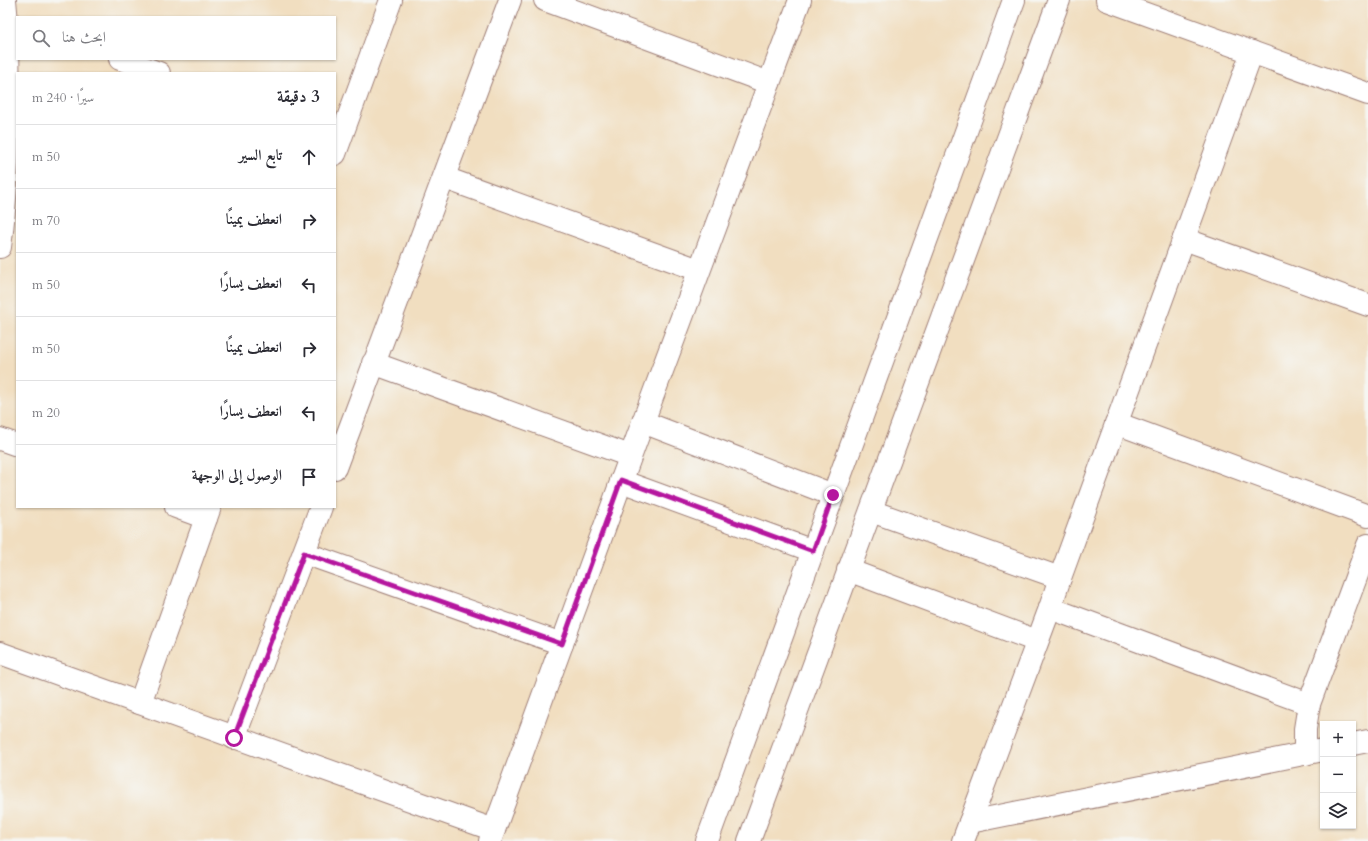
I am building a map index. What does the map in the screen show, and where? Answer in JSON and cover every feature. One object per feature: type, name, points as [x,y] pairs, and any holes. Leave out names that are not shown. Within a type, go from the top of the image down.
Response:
[{"type":"street","points":[[337,143],[391,0]]},
{"type":"street","points":[[336,465],[510,0]]},
{"type":"street","points":[[545,0],[769,82]]},
{"type":"street","points":[[0,653],[140,703],[492,836],[642,422],[800,0]]},
{"type":"street","points":[[707,841],[1014,0]]},
{"type":"street","points":[[749,841],[1059,0]]},
{"type":"street","points":[[1106,0],[1368,94]]},
{"type":"street","points":[[7,236],[10,14]]},
{"type":"street","points":[[966,831],[1050,608],[1252,52]]},
{"type":"street","points":[[123,60],[156,72]]},
{"type":"street","points":[[444,178],[699,270]]},
{"type":"street","points":[[1184,239],[1368,305]]},
{"type":"street","points":[[373,364],[630,456]]},
{"type":"street","points":[[642,422],[833,495]]},
{"type":"street","points":[[1116,423],[1368,516]]},
{"type":"street","points":[[0,439],[16,446]]},
{"type":"street","points":[[621,480],[813,551]]},
{"type":"street","points":[[140,703],[208,513],[181,508]]},
{"type":"street","points":[[234,738],[321,508]]},
{"type":"street","points":[[871,511],[1060,578]]},
{"type":"street","points":[[966,831],[1314,752],[1305,729],[1309,704],[1368,545]]},
{"type":"street","points":[[304,553],[562,644]]},
{"type":"street","points":[[848,570],[1037,641]]},
{"type":"street","points":[[1050,608],[1309,704]]},
{"type":"street","points":[[1356,743],[1368,741]]},
{"type":"route","points":[[234,738],[304,553],[562,644],[621,480],[813,551],[833,495]]}]
